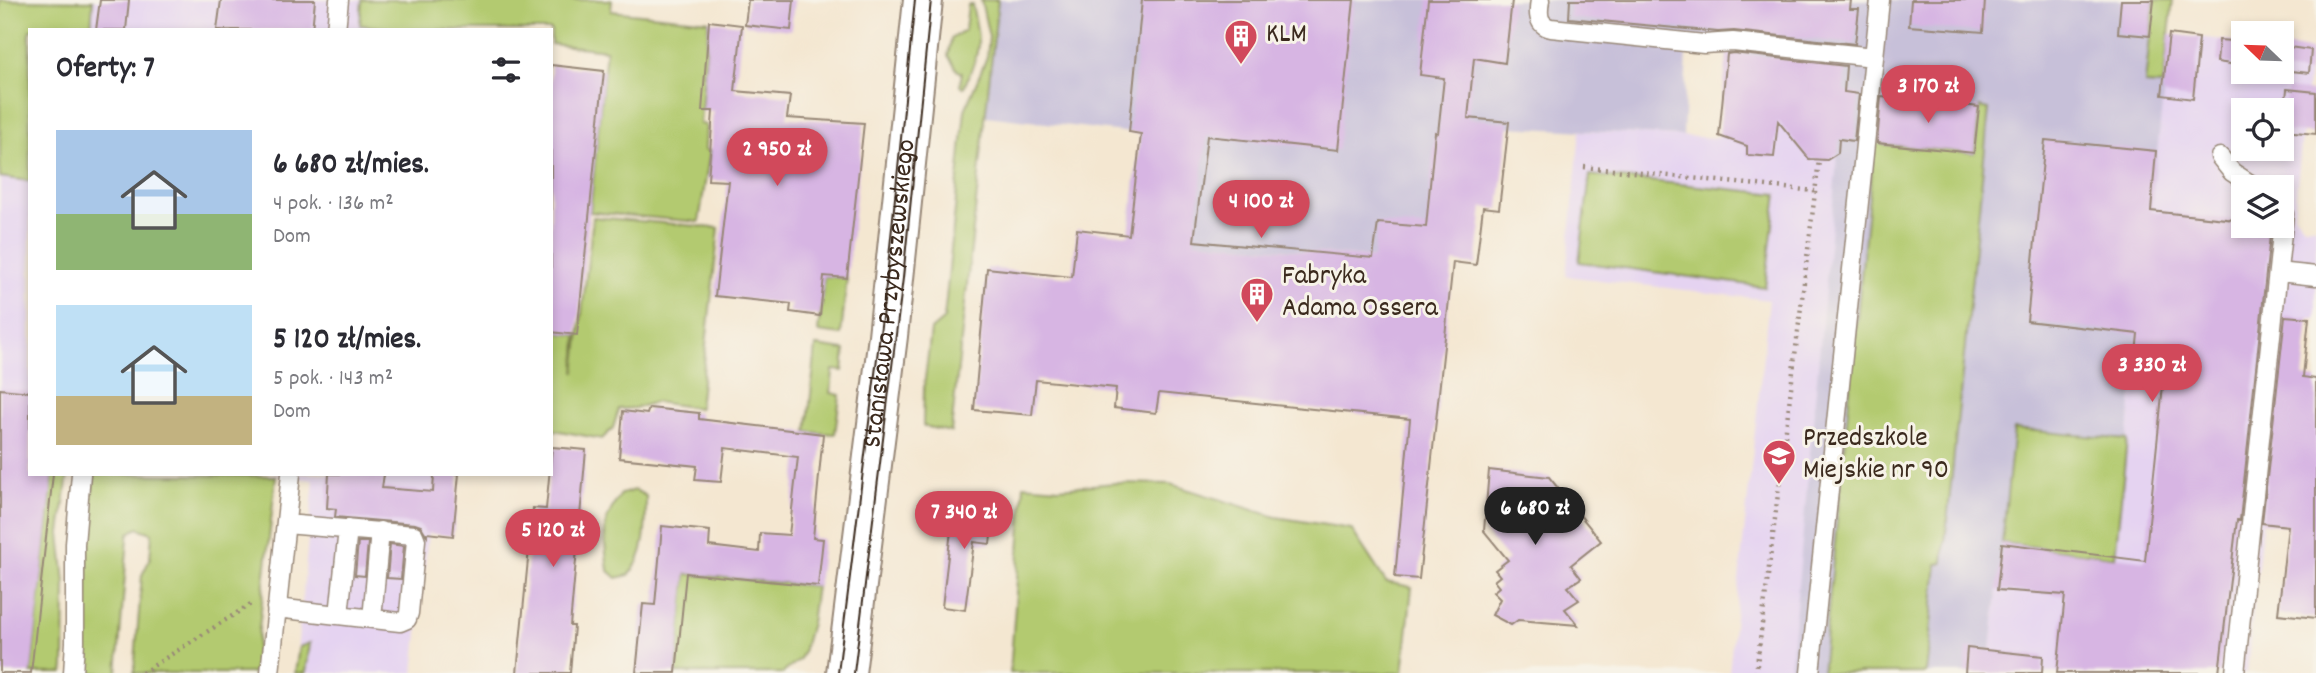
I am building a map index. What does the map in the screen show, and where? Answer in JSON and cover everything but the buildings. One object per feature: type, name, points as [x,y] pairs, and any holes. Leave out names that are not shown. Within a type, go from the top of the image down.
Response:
[{"type":"street","name":"Stanisława Przybyszewskiego","points":[[846,673],[889,323],[923,0]]},
{"type":"lane","points":[[336,28],[339,0]]},
{"type":"lane","points":[[1539,0],[1540,20],[1545,27],[1703,44],[1733,42],[1874,57]]},
{"type":"lane","points":[[1810,673],[1880,0]]},
{"type":"lane","points":[[2220,156],[2237,175]]},
{"type":"lane","points":[[2235,673],[2282,238]]},
{"type":"lane","points":[[2278,272],[2316,276]]},
{"type":"lane","points":[[73,673],[75,544],[81,476]]},
{"type":"lane","points":[[270,673],[291,476]]},
{"type":"lane","points":[[276,608],[400,622],[407,619],[409,613],[416,540],[414,535],[286,524]]},
{"type":"lane","points":[[339,615],[348,529]]},
{"type":"lane","points":[[372,618],[380,531]]},
{"type":"path","points":[[1756,673],[1819,160]]},
{"type":"path","points":[[1584,167],[1815,191]]},
{"type":"path","points":[[142,673],[254,602],[280,573]]},
{"type":"shaded area","points":[[0,0],[362,0],[360,25],[386,28],[28,28],[28,476],[53,476],[31,673],[0,673]]},
{"type":"shaded area","points":[[998,0],[2173,0],[2115,557],[2002,544],[1991,650],[1968,648],[1965,673],[1790,673],[1846,62],[1687,52],[1683,136],[1508,127],[1508,122],[1468,118],[1452,265],[1129,235],[1140,134],[986,116]]},
{"type":"shaded area","points":[[2169,34],[2231,41],[2231,84],[2294,84],[2294,48],[2311,50],[2294,214],[2304,226],[2316,227],[2316,319],[2284,316],[2247,673],[1965,673],[1967,648],[1991,650],[2002,543],[2115,557]]},
{"type":"shaded area","name":"Przedszkole Miejskie nr 90","points":[[1810,59],[1853,63],[1791,673],[1729,673],[1769,300],[1566,276],[1580,131],[1719,138],[1726,64],[1809,72]]},
{"type":"shaded area","points":[[282,476],[434,476],[414,673],[295,673],[314,480]]},
{"type":"green space","points":[[0,0],[93,1],[91,28],[28,28],[28,181],[0,177]]},
{"type":"green space","points":[[362,0],[612,0],[611,11],[709,21],[700,124],[706,125],[705,150],[710,151],[699,222],[590,212],[606,50],[553,44],[553,28],[386,28],[360,25]]},
{"type":"green space","points":[[981,0],[998,0],[951,432],[923,426],[924,387],[931,330],[944,319],[965,110],[987,57],[989,37]]},
{"type":"green space","points":[[2154,0],[2173,0],[2163,85],[2145,84]]},
{"type":"green space","points":[[968,5],[972,5],[978,47],[964,87],[960,86],[962,72],[958,71],[948,56],[951,39],[965,30]]},
{"type":"green space","points":[[1879,95],[1887,97],[1882,144],[1974,153],[1979,107],[1989,109],[1943,562],[1937,564],[1926,673],[1822,673]]},
{"type":"green space","points":[[1590,175],[1777,194],[1765,287],[1579,262]]},
{"type":"green space","points":[[593,217],[719,228],[699,408],[655,402],[636,408],[619,409],[613,428],[602,439],[554,430],[553,332],[577,335],[575,373]]},
{"type":"green space","points":[[824,276],[847,278],[841,335],[818,332]]},
{"type":"green space","points":[[816,346],[845,350],[843,371],[833,370],[831,393],[840,395],[835,434],[807,432]]},
{"type":"green space","points":[[2014,429],[2127,440],[2115,557],[2002,543]]},
{"type":"green space","points":[[53,476],[68,476],[60,533],[65,583],[63,673],[31,673]]},
{"type":"green space","points":[[94,476],[276,476],[254,673],[134,673],[142,575],[150,559],[152,533],[138,528],[129,533],[128,538],[117,673],[82,673],[87,541]]},
{"type":"green space","points":[[1115,483],[1170,484],[1276,517],[1351,529],[1386,582],[1412,587],[1403,673],[1010,673],[1024,485],[1059,488]]},
{"type":"green space","points":[[635,490],[646,496],[642,548],[629,575],[617,578],[608,570],[606,522],[621,494]]},
{"type":"green space","points":[[686,574],[816,586],[811,623],[800,659],[783,673],[676,673]]},
{"type":"green space","points":[[310,643],[306,673],[295,673],[299,647]]},
{"type":"tram line","points":[[838,673],[887,277],[915,0]]},
{"type":"tram line","points":[[854,673],[903,278],[931,0]]},
{"type":"place","name":"KLM","points":[[1241,66]]},
{"type":"place","name":"Fabryka Adama Ossera","points":[[1257,324]]},
{"type":"place","name":"Przedszkole Miejskie nr 90","points":[[1779,486]]}]
